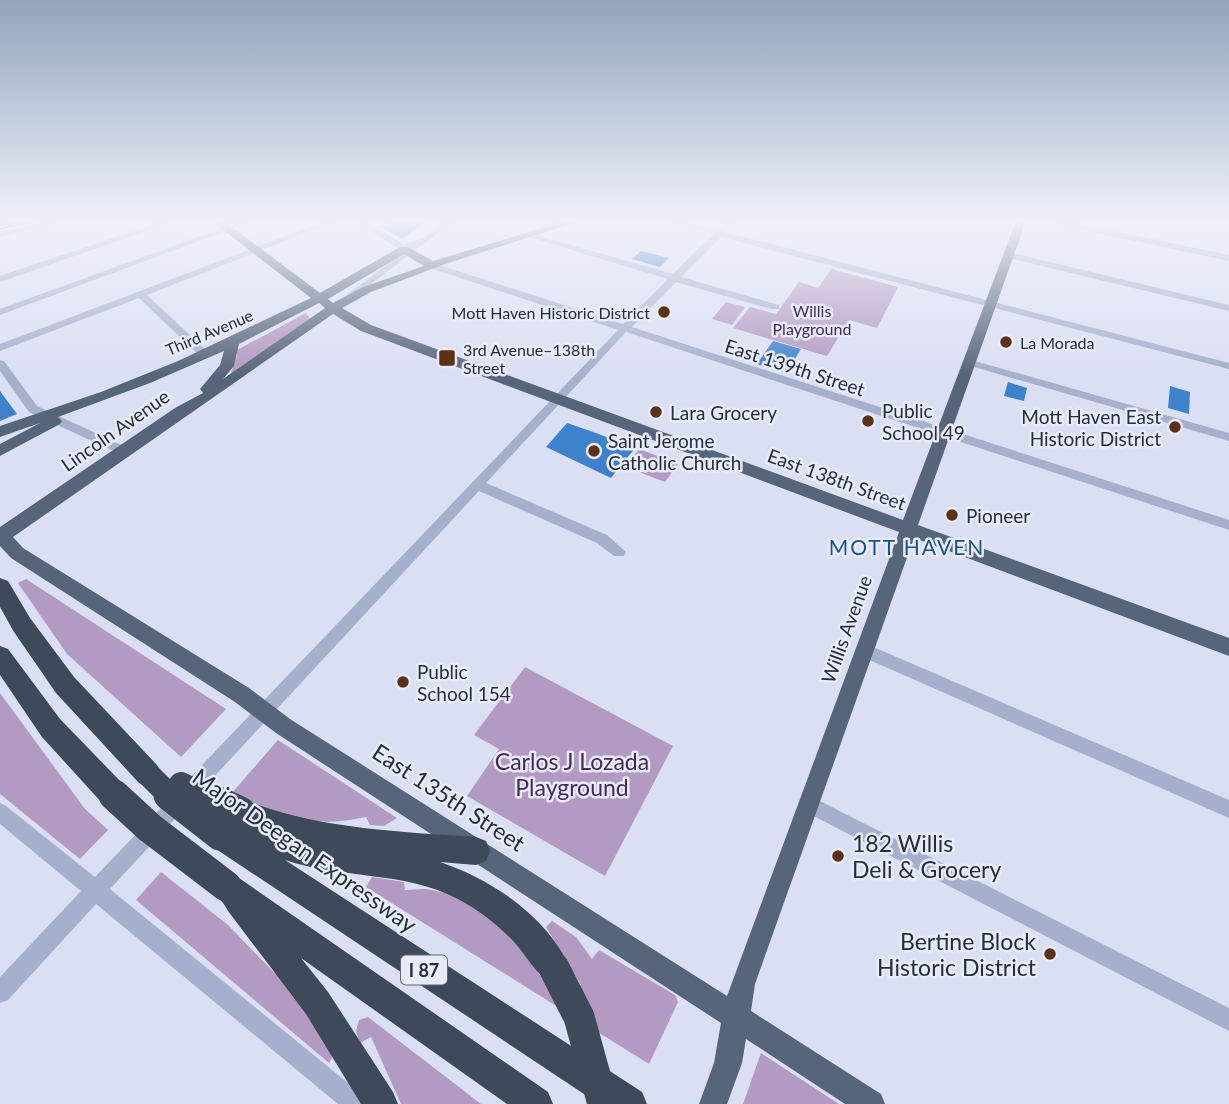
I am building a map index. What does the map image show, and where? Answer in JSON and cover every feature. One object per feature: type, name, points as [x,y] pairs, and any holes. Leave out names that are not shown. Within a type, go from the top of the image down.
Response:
[{"type":"highway","name":"Major Deegan Expressway","points":[[3,592],[28,635],[65,685],[125,749],[152,771],[171,797],[231,823],[630,1104]]},
{"type":"highway","name":"I 87","points":[[0,656],[51,728],[113,794],[150,828],[226,886],[536,1104]]},
{"type":"highway","points":[[152,771],[181,785],[231,823],[268,841],[300,853],[398,866],[459,883],[495,902],[515,919],[554,968],[579,1017],[603,1104]]},
{"type":"highway","points":[[231,823],[315,835],[476,851]]},
{"type":"highway","points":[[226,886],[272,949],[310,993],[380,1104]]},
{"type":"main road","name":"East 138th Street","points":[[286,273],[334,309],[366,328],[1229,646]]},
{"type":"main road","name":"Third Avenue","points":[[0,432],[53,417],[204,354],[321,299],[368,273]]},
{"type":"main road","points":[[171,419],[205,399],[348,298],[418,273]]},
{"type":"main road","name":"Willis Avenue","points":[[713,1103],[728,1063],[742,984],[1002,273]]},
{"type":"main road","name":"Lincoln Avenue","points":[[0,536],[171,419],[220,376],[229,360],[233,341]]},
{"type":"main road","name":"Third Avenue","points":[[0,451],[53,417]]},
{"type":"main road","points":[[0,444],[53,417]]},
{"type":"main road","name":"East 135th Street","points":[[0,536],[17,553],[242,695],[476,851],[871,1104]]},
{"type":"street","points":[[0,279],[19,273]]},
{"type":"street","points":[[0,313],[110,273]]},
{"type":"street","points":[[0,348],[197,273]]},
{"type":"street","points":[[348,298],[380,273]]},
{"type":"street","name":"East 139th Street","points":[[450,273],[1229,525]]},
{"type":"street","points":[[656,273],[775,307]]},
{"type":"street","points":[[0,992],[680,273]]},
{"type":"street","points":[[870,273],[1229,366]]},
{"type":"street","points":[[1081,273],[1229,308]]},
{"type":"street","points":[[140,294],[204,354]]},
{"type":"street","points":[[968,362],[1229,437]]},
{"type":"street","points":[[0,363],[33,409],[124,451]]},
{"type":"street","points":[[478,485],[602,539],[619,552]]},
{"type":"street","points":[[864,650],[1229,809]]},
{"type":"street","points":[[808,804],[1229,1020]]},
{"type":"street","points":[[0,812],[356,1104]]},
{"type":"green space","name":"Willis Playground","points":[[829,273],[844,273],[898,287],[877,328],[849,320],[827,356],[733,328],[750,307],[776,314],[799,282],[818,288]]},
{"type":"green space","points":[[726,302],[745,307],[732,325],[712,319]]},
{"type":"green space","points":[[306,313],[311,320],[230,376],[237,350]]},
{"type":"green space","points":[[639,449],[678,464],[665,482],[626,467]]},
{"type":"green space","points":[[26,579],[226,709],[181,757],[67,654],[18,583]]},
{"type":"green space","name":"Carlos J Lozada Playground","points":[[525,667],[673,746],[605,876],[467,796],[499,749],[474,735]]},
{"type":"green space","points":[[0,693],[85,809],[108,830],[80,859],[0,794]]},
{"type":"green space","points":[[278,740],[397,818],[384,826],[370,825],[366,817],[329,822],[313,821],[266,809],[232,793]]},
{"type":"green space","points":[[161,872],[228,925],[289,988],[334,1054],[329,1063],[136,900]]},
{"type":"green space","points":[[372,877],[404,882],[405,890],[432,890],[471,905],[505,932],[520,949],[556,1002],[581,985],[546,927],[552,921],[576,937],[592,959],[599,950],[675,995],[678,1002],[649,1064],[366,887]]},
{"type":"green space","points":[[368,1017],[481,1104],[401,1104],[371,1037],[360,1043],[356,1031],[359,1020]]},
{"type":"green space","points":[[761,1053],[839,1104],[743,1104]]},
{"type":"building","points":[[773,341],[801,349],[786,373],[757,364]]},
{"type":"building","points":[[1008,382],[1027,388],[1024,401],[1004,396]]},
{"type":"building","points":[[1170,386],[1190,392],[1189,414],[1168,408]]},
{"type":"building","points":[[0,391],[17,414],[0,421]]},
{"type":"building","name":"Saint Jerome Catholic Church","points":[[567,423],[635,448],[611,478],[546,447]]},
{"type":"place","name":"Mott Haven Historic District","points":[[664,312]]},
{"type":"place","name":"La Morada","points":[[1006,342]]},
{"type":"place","name":"3rd Avenue–138th Street","points":[[447,358]]},
{"type":"place","name":"Lara Grocery","points":[[656,412]]},
{"type":"place","name":"Public School 49","points":[[868,421]]},
{"type":"place","name":"Mott Haven East Historic District","points":[[1175,427]]},
{"type":"place","name":"Saint Jerome Catholic Church","points":[[594,451]]},
{"type":"place","name":"Pioneer","points":[[952,515]]},
{"type":"place","name":"Public School 154","points":[[403,682]]},
{"type":"place","name":"182 Willis Deli & Grocery","points":[[838,856]]},
{"type":"place","name":"Bertine Block Historic District","points":[[1050,954]]},
{"type":"district","name":"MOTT HAVEN","points":[[907,546]]}]
